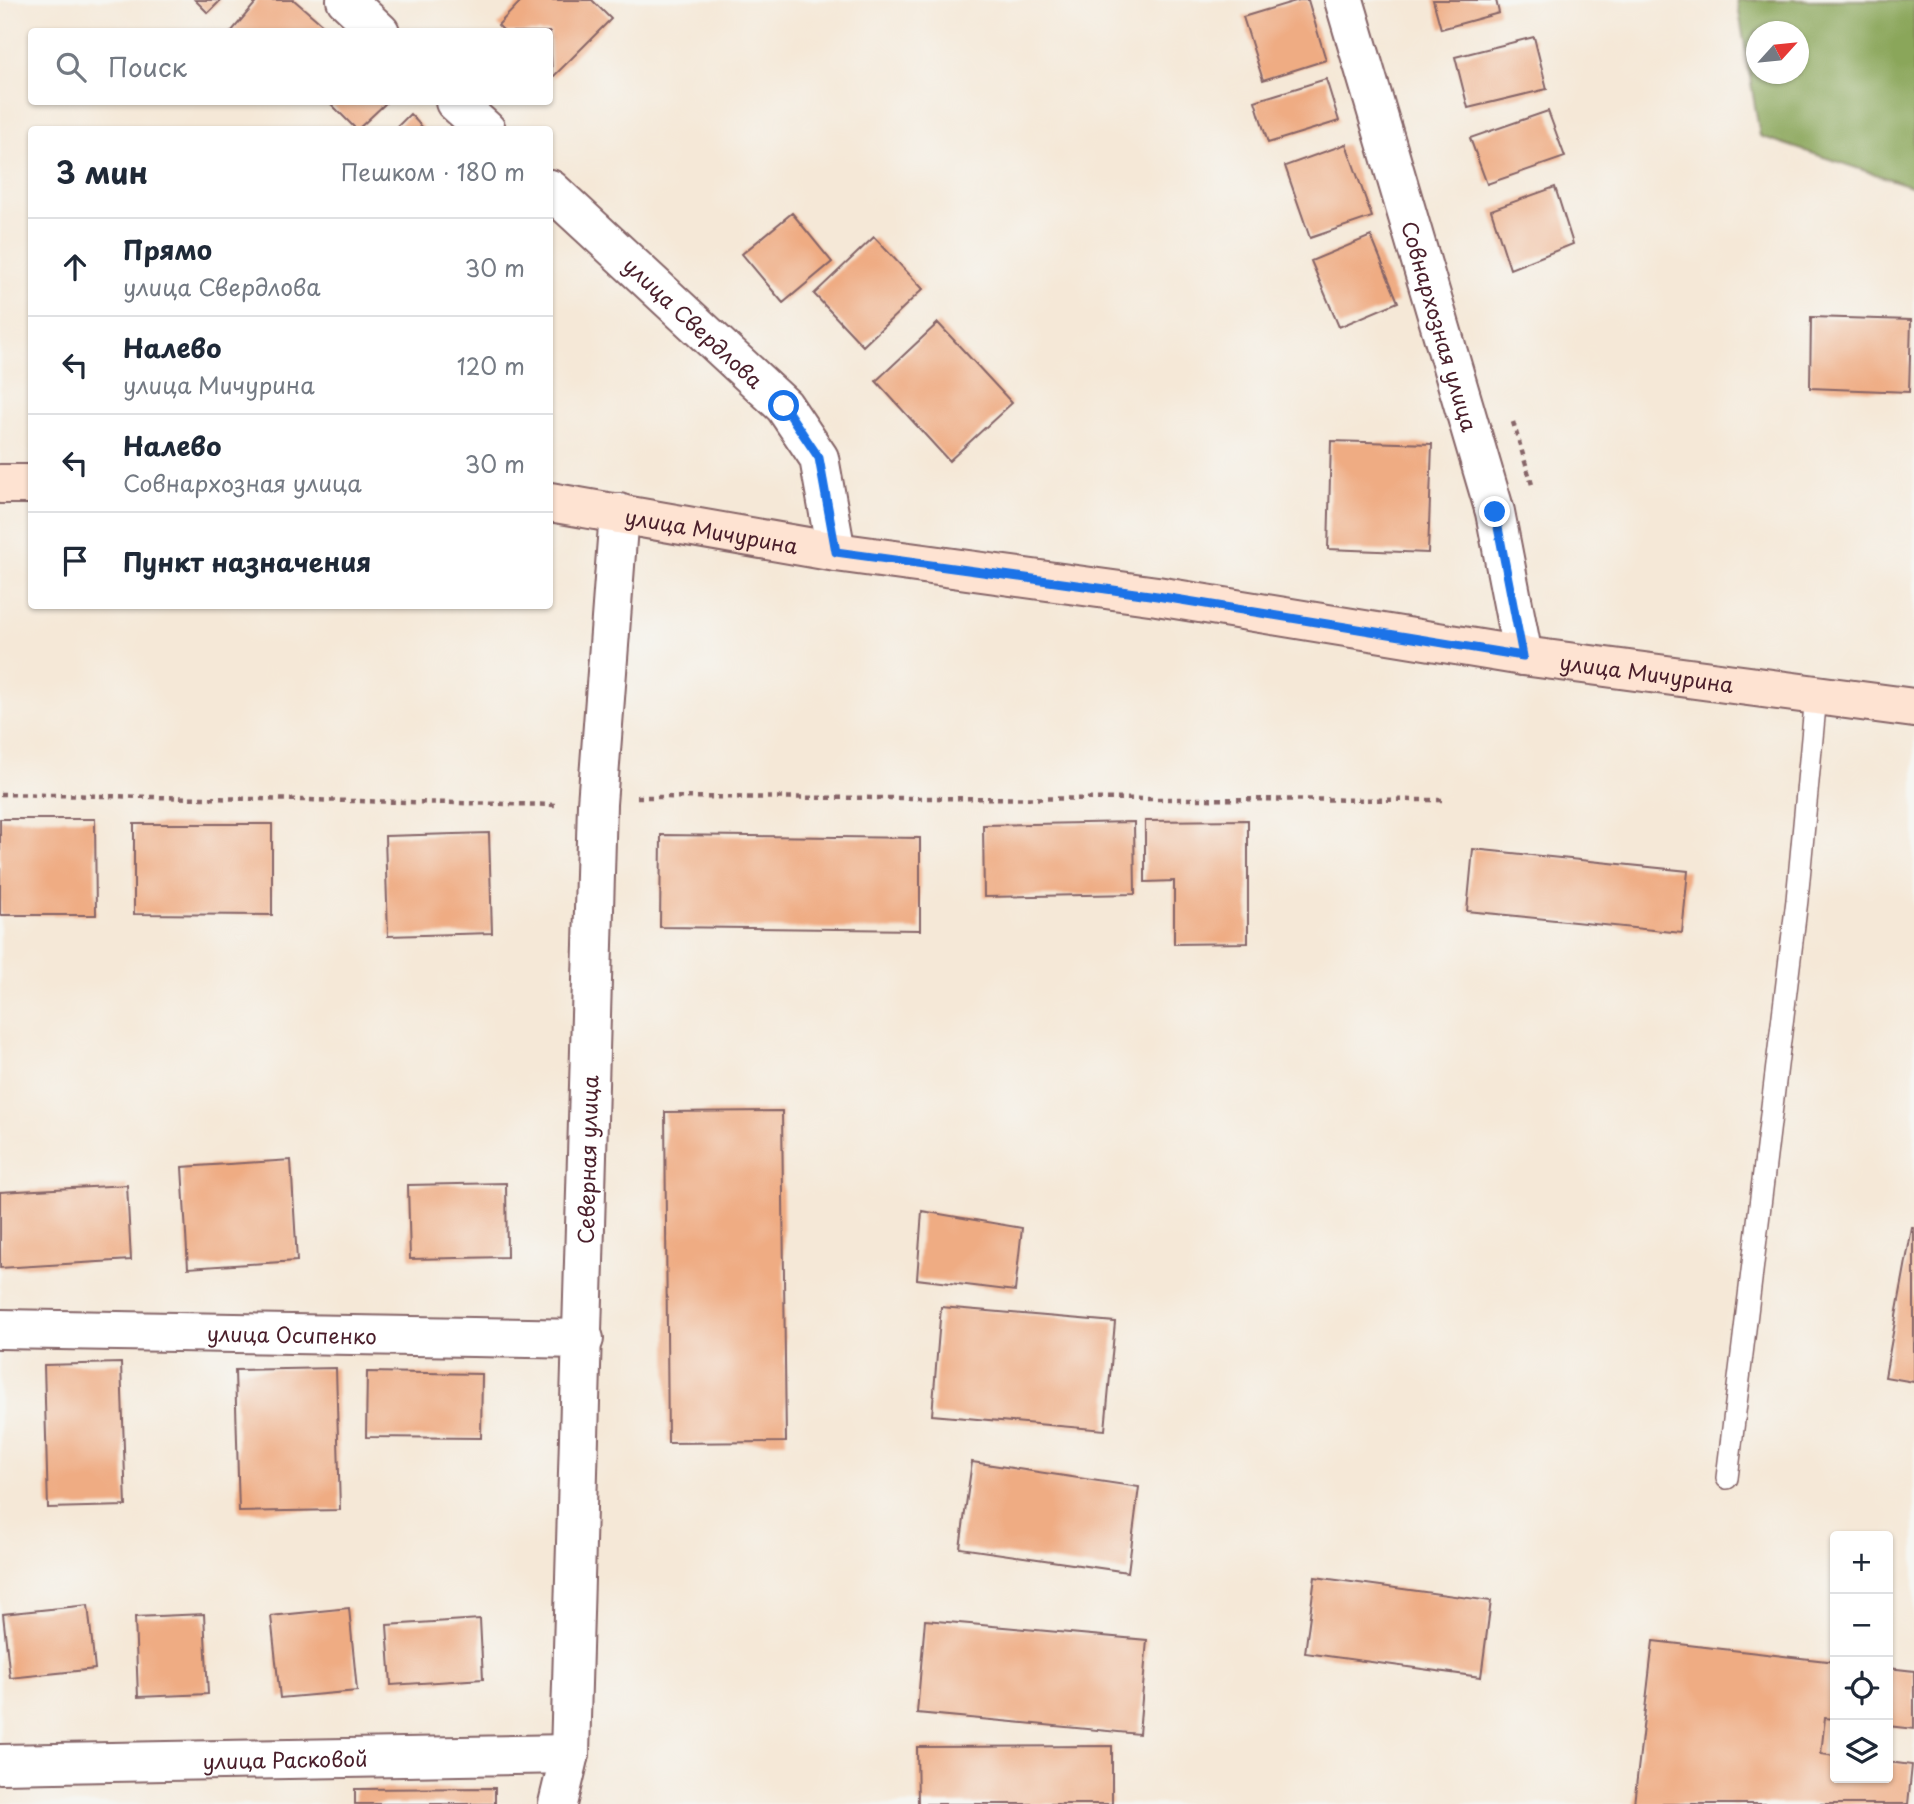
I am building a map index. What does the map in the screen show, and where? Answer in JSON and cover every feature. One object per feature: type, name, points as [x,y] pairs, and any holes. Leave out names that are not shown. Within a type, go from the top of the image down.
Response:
[{"type":"main road","points":[[0,484],[28,484]]},
{"type":"main road","name":"улица Мичурина","points":[[553,502],[836,552],[1157,596],[1523,656],[1914,708]]},
{"type":"street","points":[[346,0],[376,28]]},
{"type":"street","name":"Совнархозная улица","points":[[1344,0],[1495,512],[1523,656]]},
{"type":"street","points":[[458,105],[482,126]]},
{"type":"street","name":"улица Свердлова","points":[[553,192],[784,406],[819,458],[836,552]]},
{"type":"street","name":"Северная улица","points":[[558,1804],[570,1754],[584,1339],[597,804],[619,513]]},
{"type":"street","name":"улица Осипенко","points":[[0,1329],[584,1339]]},
{"type":"street","name":"улица Расковой","points":[[0,1764],[570,1754]]},
{"type":"lane","points":[[1727,1478],[1797,900],[1816,695]]},
{"type":"path","points":[[0,794],[597,804],[640,796],[1442,800]]},
{"type":"green space","points":[[1737,0],[1914,0],[1914,187],[1760,136],[1751,84],[1809,84],[1809,21],[1746,21],[1746,53]]},
{"type":"building","points":[[195,0],[221,0],[208,13]]},
{"type":"building","points":[[258,0],[294,0],[326,28],[234,28]]},
{"type":"building","points":[[522,0],[592,0],[611,19],[553,77],[553,28],[501,28],[498,25]]},
{"type":"building","points":[[1299,0],[1308,0],[1326,60],[1263,80],[1243,17]]},
{"type":"building","points":[[1433,0],[1496,0],[1499,13],[1441,29]]},
{"type":"building","points":[[1534,37],[1547,89],[1468,108],[1455,57]]},
{"type":"building","points":[[1326,79],[1339,121],[1268,143],[1255,101]]},
{"type":"building","points":[[332,105],[384,105],[361,126],[353,126]]},
{"type":"building","points":[[1548,111],[1565,157],[1487,184],[1470,138]]},
{"type":"building","points":[[410,114],[421,126],[398,126]]},
{"type":"building","points":[[1346,144],[1372,217],[1310,238],[1285,166]]},
{"type":"building","points":[[1555,187],[1573,244],[1510,269],[1491,210]]},
{"type":"building","points":[[792,213],[832,262],[783,303],[742,254]]},
{"type":"building","points":[[1371,236],[1398,302],[1339,327],[1311,261]]},
{"type":"building","points":[[874,237],[923,289],[863,346],[814,294]]},
{"type":"building","points":[[1811,317],[1911,320],[1909,392],[1810,388]]},
{"type":"building","points":[[938,323],[1012,403],[949,461],[876,381]]},
{"type":"building","points":[[1331,441],[1432,444],[1428,553],[1328,549]]},
{"type":"building","points":[[0,819],[95,819],[96,915],[0,915]]},
{"type":"building","points":[[1248,820],[1248,943],[1174,944],[1174,881],[1145,882],[1145,821]]},
{"type":"building","points":[[1134,822],[1135,894],[984,897],[983,825]]},
{"type":"building","points":[[134,824],[272,824],[272,915],[134,914]]},
{"type":"building","points":[[489,833],[492,933],[388,936],[385,836]]},
{"type":"building","points":[[661,835],[920,838],[920,930],[660,927]]},
{"type":"building","points":[[1473,849],[1688,871],[1682,933],[1467,911]]},
{"type":"building","points":[[782,1111],[786,1442],[668,1443],[665,1112]]},
{"type":"building","points":[[291,1160],[297,1261],[188,1268],[182,1167]]},
{"type":"building","points":[[506,1183],[507,1257],[410,1259],[408,1185]]},
{"type":"building","points":[[127,1185],[131,1260],[0,1268],[0,1192]]},
{"type":"building","points":[[922,1211],[1022,1228],[1015,1291],[917,1279]]},
{"type":"building","points":[[1914,1228],[1914,1382],[1885,1377]]},
{"type":"building","points":[[941,1307],[1115,1322],[1105,1430],[932,1415]]},
{"type":"building","points":[[121,1363],[126,1506],[48,1508],[44,1365]]},
{"type":"building","points":[[336,1368],[340,1510],[239,1512],[235,1370]]},
{"type":"building","points":[[367,1372],[482,1374],[481,1438],[366,1437]]},
{"type":"building","points":[[972,1462],[1139,1487],[1128,1572],[960,1548]]},
{"type":"building","points":[[1315,1577],[1491,1601],[1481,1677],[1305,1653]]},
{"type":"building","points":[[88,1605],[95,1669],[10,1678],[3,1614]]},
{"type":"building","points":[[349,1608],[357,1691],[280,1698],[271,1616]]},
{"type":"building","points":[[204,1614],[208,1694],[138,1697],[135,1617]]},
{"type":"building","points":[[480,1619],[483,1679],[391,1685],[387,1625]]},
{"type":"building","points":[[925,1620],[1147,1640],[1139,1734],[917,1713]]},
{"type":"building","points":[[1653,1641],[1830,1661],[1830,1718],[1825,1718],[1821,1754],[1830,1755],[1830,1783],[1893,1783],[1893,1763],[1912,1765],[1908,1804],[1634,1804]]},
{"type":"building","points":[[1893,1669],[1914,1671],[1914,1729],[1893,1727]]},
{"type":"building","points":[[1112,1746],[1112,1804],[918,1804],[917,1747]]},
{"type":"building","points":[[495,1788],[495,1804],[355,1804],[355,1789]]},
{"type":"route","points":[[784,406],[819,458],[836,552],[1157,596],[1523,656],[1495,512]]}]
